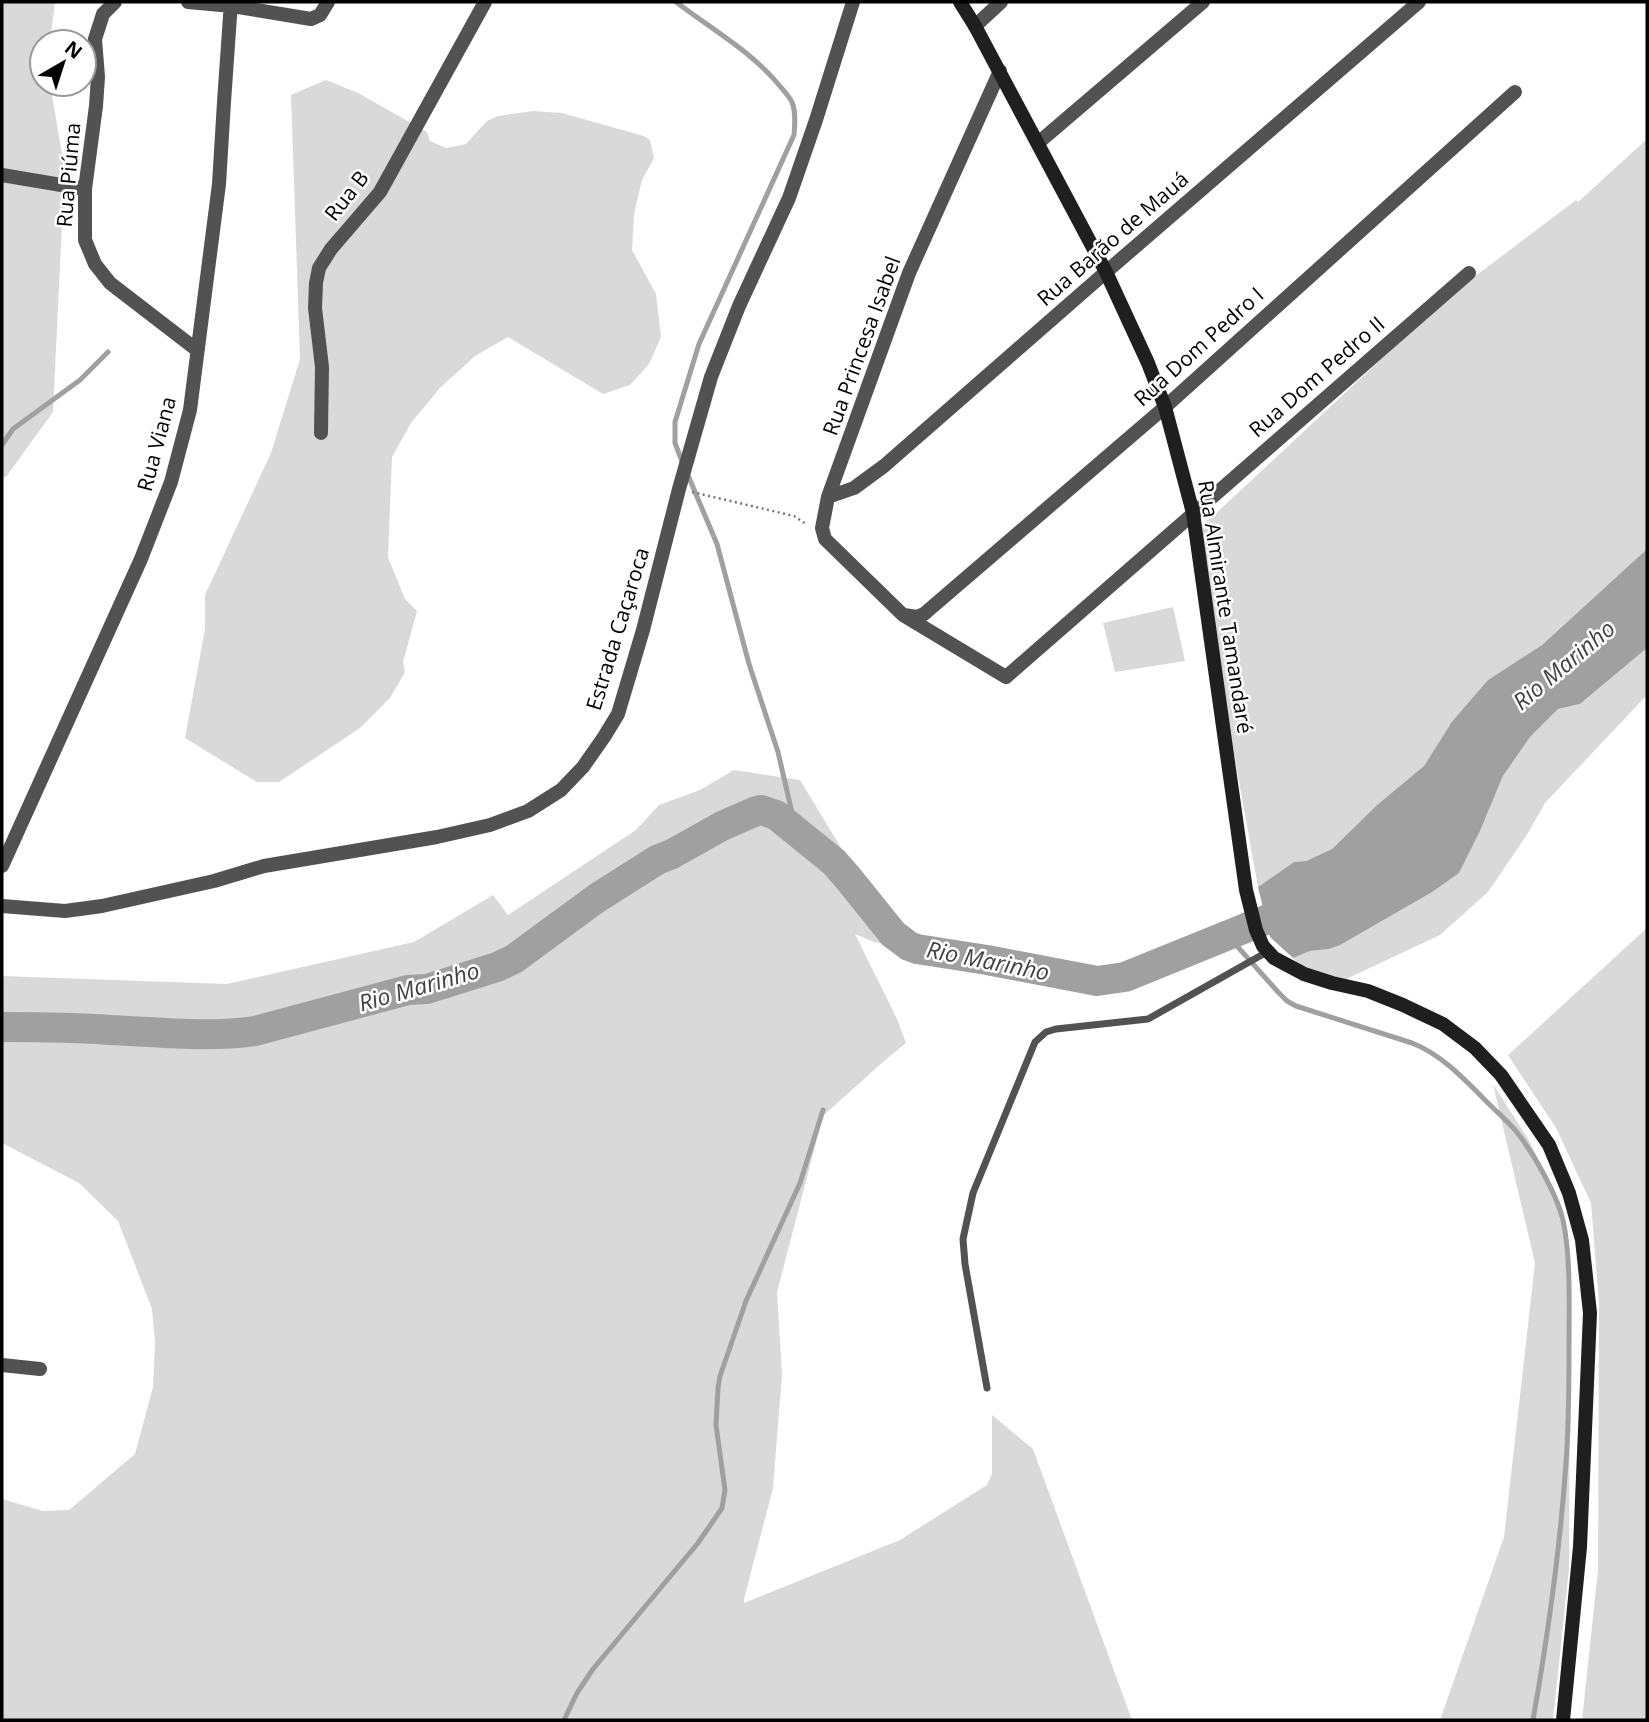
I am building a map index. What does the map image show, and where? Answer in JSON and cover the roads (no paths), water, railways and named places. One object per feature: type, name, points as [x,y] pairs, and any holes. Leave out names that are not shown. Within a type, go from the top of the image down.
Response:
[{"type":"main road","name":"Rua Almirante Tamandaré","points":[[960,2],[1000,71],[1106,272],[1165,407],[1193,513],[1246,890],[1256,930],[1265,949]]},
{"type":"main road","points":[[1265,949],[1282,963],[1304,974],[1368,991],[1403,1004],[1443,1024],[1475,1048],[1501,1075],[1549,1145],[1569,1193],[1582,1240],[1590,1313],[1580,1547],[1563,1720]]},
{"type":"street","name":"Rua Piúma","points":[[115,2],[103,14],[95,38],[96,106],[85,189],[85,240],[95,264],[110,283],[197,350]]},
{"type":"street","points":[[188,2],[232,4],[311,19],[320,15],[328,2]]},
{"type":"street","name":"Rua B","points":[[321,433],[321,367],[315,308],[319,268],[331,249],[380,192],[485,2]]},
{"type":"street","name":"Estrada Caçaroca","points":[[2,906],[65,911],[102,906],[214,881],[264,866],[437,837],[490,825],[528,811],[561,790],[583,768],[618,714],[712,377],[739,306],[789,198],[853,2]]},
{"type":"street","points":[[975,26],[1001,2]]},
{"type":"street","points":[[1038,143],[1203,2]]},
{"type":"street","name":"Rua Barão de Mauá","points":[[828,498],[854,488],[884,466],[1419,2]]},
{"type":"street","name":"Rua Viana","points":[[2,866],[141,559],[172,482],[190,410],[219,184],[232,4]]},
{"type":"street","name":"Rua Princesa Isabel","points":[[903,615],[825,539],[822,528],[828,498],[909,273],[1000,71]]},
{"type":"street","name":"Rua Dom Pedro I","points":[[903,615],[910,617],[924,614],[1165,407],[1515,92]]},
{"type":"street","points":[[2,175],[85,189]]},
{"type":"street","name":"Rua Dom Pedro II","points":[[903,615],[1006,677],[1469,273]]},
{"type":"street","points":[[2,1365],[40,1369]]},
{"type":"lane","points":[[987,1388],[963,1239],[973,1193],[1035,1042],[1045,1032],[1056,1029],[1149,1019],[1265,949]]},
{"type":"water","points":[[1647,549],[1647,648],[1580,704],[1558,709],[1530,737],[1503,776],[1459,873],[1432,892],[1329,949],[1310,951],[1293,958],[1270,937],[1258,887],[1294,862],[1306,861],[1332,849],[1377,805],[1424,766],[1450,724],[1488,680],[1542,645]]},
{"type":"waterway","points":[[676,2],[743,51],[768,73],[791,100],[795,118],[794,135],[699,344],[675,422],[675,443],[683,464]]},
{"type":"waterway","points":[[2,445],[13,429],[80,380],[108,352]]},
{"type":"waterway","points":[[687,473],[717,544],[749,664],[778,752],[796,830]]},
{"type":"waterway","name":"Rio Marinho","points":[[2,1027],[183,1034],[237,1033],[255,1031],[408,990],[427,989],[514,959],[597,898],[657,860],[722,826],[761,810],[776,815],[834,862],[893,934],[909,946],[1097,981],[1125,977],[1305,904]]},
{"type":"waterway","points":[[1228,936],[1287,1001],[1412,1043],[1444,1062],[1516,1131],[1556,1199],[1566,1235],[1568,1266],[1568,1434],[1557,1560],[1533,1720]]},
{"type":"waterway","points":[[564,1720],[593,1669],[698,1543],[722,1508],[725,1490],[716,1425],[720,1376],[746,1301],[800,1183],[823,1110]]}]
